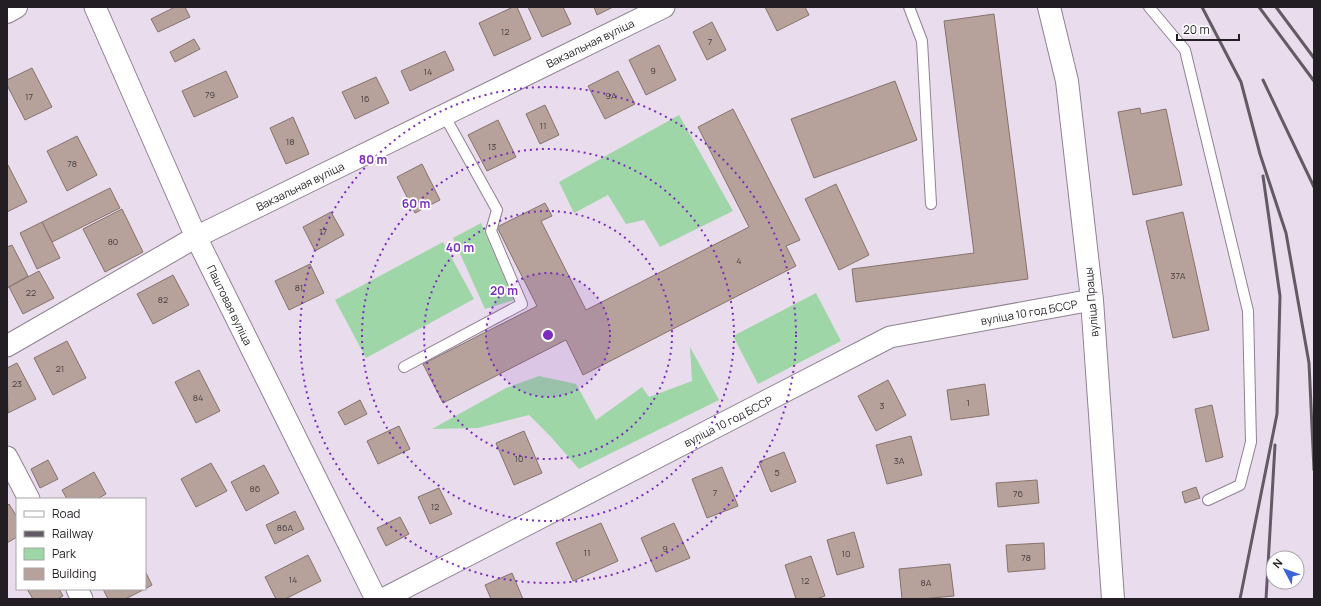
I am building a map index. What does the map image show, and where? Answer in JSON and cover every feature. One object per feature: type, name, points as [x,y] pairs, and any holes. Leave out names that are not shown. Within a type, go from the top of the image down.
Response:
[{"type":"main road","points":[[7,12],[16,7]]},
{"type":"main road","name":"вуліца Працы","points":[[1049,7],[1067,81],[1092,300],[1113,599]]},
{"type":"street","name":"Паштовая вуліца","points":[[94,7],[196,237],[376,599]]},
{"type":"street","name":"Вакзальная вуліца","points":[[7,346],[196,237],[664,7]]},
{"type":"street","name":"вуліца 10 год БССР","points":[[383,599],[890,337],[1092,300]]},
{"type":"street","points":[[7,458],[28,498]]},
{"type":"street","points":[[78,590],[82,599]]},
{"type":"lane","points":[[909,7],[922,41],[931,204]]},
{"type":"lane","points":[[1149,7],[1185,50],[1248,311],[1251,442],[1240,485],[1208,500]]},
{"type":"lane","points":[[404,367],[522,304],[491,231],[497,210],[444,115]]},
{"type":"green space","points":[[679,115],[733,211],[660,247],[644,220],[626,224],[608,195],[574,213],[559,182]]},
{"type":"green space","points":[[481,223],[514,300],[485,309],[453,238]]},
{"type":"green space","points":[[443,242],[474,299],[366,358],[335,300]]},
{"type":"green space","points":[[816,293],[841,341],[758,384],[733,336]]},
{"type":"green space","points":[[690,347],[719,400],[579,469],[529,415],[478,428],[432,429],[506,388],[539,376],[576,384],[596,420],[642,387],[649,397],[692,381]]},
{"type":"building","points":[[175,7],[185,7],[190,17],[158,32],[151,19]]},
{"type":"building","points":[[513,7],[517,7],[531,39],[494,56],[479,23]]},
{"type":"building","points":[[528,7],[563,7],[571,24],[542,37]]},
{"type":"building","points":[[594,7],[613,7],[597,15]]},
{"type":"building","points":[[765,7],[805,7],[809,15],[777,31]]},
{"type":"building","points":[[994,14],[1028,279],[856,302],[852,269],[974,253],[944,21]]},
{"type":"building","points":[[712,22],[726,50],[707,60],[693,32]]},
{"type":"building","points":[[194,39],[200,49],[175,62],[170,52]]},
{"type":"building","points":[[659,45],[676,80],[646,95],[629,60]]},
{"type":"building","points":[[445,51],[454,70],[410,91],[401,71]]},
{"type":"building","points":[[32,68],[52,107],[25,120],[7,85],[7,80]]},
{"type":"building","points":[[226,71],[238,97],[194,117],[182,91]]},
{"type":"building","points":[[618,71],[635,104],[605,119],[588,86]]},
{"type":"building","points":[[376,77],[389,103],[355,119],[342,92]]},
{"type":"building","points":[[895,81],[917,140],[814,178],[791,119]]},
{"type":"building","points":[[545,105],[559,135],[540,144],[526,114]]},
{"type":"building","points":[[1140,108],[1141,114],[1166,109],[1182,185],[1133,195],[1118,112]]},
{"type":"building","points":[[733,109],[800,240],[786,246],[796,266],[583,375],[566,340],[443,403],[423,364],[537,306],[497,227],[545,203],[552,216],[541,221],[586,310],[749,227],[698,127]]},
{"type":"building","points":[[293,117],[309,154],[286,164],[270,128]]},
{"type":"building","points":[[498,120],[516,157],[487,171],[468,135]]},
{"type":"building","points":[[77,136],[97,175],[67,191],[47,151]]},
{"type":"building","points":[[422,164],[440,200],[415,213],[397,177]]},
{"type":"building","points":[[8,165],[27,202],[7,212],[7,166]]},
{"type":"building","points":[[836,184],[869,255],[839,270],[805,199]]},
{"type":"building","points":[[110,188],[120,208],[52,242],[42,222]]},
{"type":"building","points":[[122,209],[143,252],[105,272],[83,229]]},
{"type":"building","points":[[331,212],[344,235],[315,251],[303,227]]},
{"type":"building","points":[[1183,212],[1209,330],[1173,338],[1146,221]]},
{"type":"building","points":[[42,222],[60,258],[37,269],[20,233]]},
{"type":"building","points":[[12,245],[28,276],[7,288],[7,247]]},
{"type":"building","points":[[310,264],[324,293],[289,310],[275,281]]},
{"type":"building","points":[[39,271],[54,298],[23,314],[9,287]]},
{"type":"building","points":[[173,275],[189,305],[153,324],[137,294]]},
{"type":"building","points":[[67,341],[86,378],[53,395],[34,358]]},
{"type":"building","points":[[17,363],[36,399],[8,413],[7,368]]},
{"type":"building","points":[[199,370],[220,411],[196,423],[175,382]]},
{"type":"building","points":[[888,380],[906,415],[876,431],[858,396]]},
{"type":"building","points":[[985,384],[989,415],[951,420],[947,390]]},
{"type":"building","points":[[360,400],[367,414],[345,425],[338,412]]},
{"type":"building","points":[[1212,405],[1223,457],[1206,462],[1195,409]]},
{"type":"building","points":[[399,426],[410,449],[378,464],[367,441]]},
{"type":"building","points":[[524,431],[542,473],[514,485],[496,443]]},
{"type":"building","points":[[911,436],[922,475],[887,484],[876,445]]},
{"type":"building","points":[[784,452],[796,482],[771,492],[759,462]]},
{"type":"building","points":[[48,460],[58,479],[40,488],[31,469]]},
{"type":"building","points":[[211,463],[227,491],[196,507],[181,479]]},
{"type":"building","points":[[264,465],[279,493],[246,511],[231,482]]},
{"type":"building","points":[[722,467],[738,506],[707,518],[692,479]]},
{"type":"building","points":[[94,472],[106,494],[99,498],[66,498],[62,490]]},
{"type":"building","points":[[1037,480],[1039,503],[998,507],[996,483]]},
{"type":"building","points":[[1196,487],[1200,498],[1185,503],[1182,492]]},
{"type":"building","points":[[439,488],[452,514],[430,524],[418,497]]},
{"type":"building","points":[[9,504],[16,515],[16,538],[7,543],[7,506]]},
{"type":"building","points":[[295,511],[304,529],[275,544],[266,525]]},
{"type":"building","points":[[400,517],[409,534],[386,546],[377,528]]},
{"type":"building","points":[[601,523],[618,561],[573,581],[556,543]]},
{"type":"building","points":[[674,523],[690,558],[656,572],[641,538]]},
{"type":"building","points":[[854,532],[864,567],[837,575],[827,540]]},
{"type":"building","points":[[1044,543],[1045,569],[1008,572],[1006,545]]},
{"type":"building","points":[[308,555],[321,581],[285,599],[276,599],[265,577]]},
{"type":"building","points":[[811,556],[825,596],[816,599],[796,599],[785,565]]},
{"type":"building","points":[[950,564],[954,596],[902,599],[899,569]]},
{"type":"building","points":[[146,573],[152,585],[146,588]]},
{"type":"building","points":[[512,573],[523,599],[491,599],[485,585]]},
{"type":"building","points":[[28,590],[60,590],[63,596],[57,599],[33,599]]},
{"type":"building","points":[[104,590],[143,590],[125,599],[108,599]]},
{"type":"railway","points":[[1202,7],[1241,82],[1260,154],[1286,233],[1309,363],[1314,470]]},
{"type":"railway","points":[[1259,7],[1314,81]]},
{"type":"railway","points":[[1276,7],[1314,58]]},
{"type":"railway","points":[[1263,80],[1314,187]]},
{"type":"railway","points":[[1240,599],[1277,414],[1280,296],[1263,176]]},
{"type":"railway","points":[[1266,599],[1275,445]]}]
